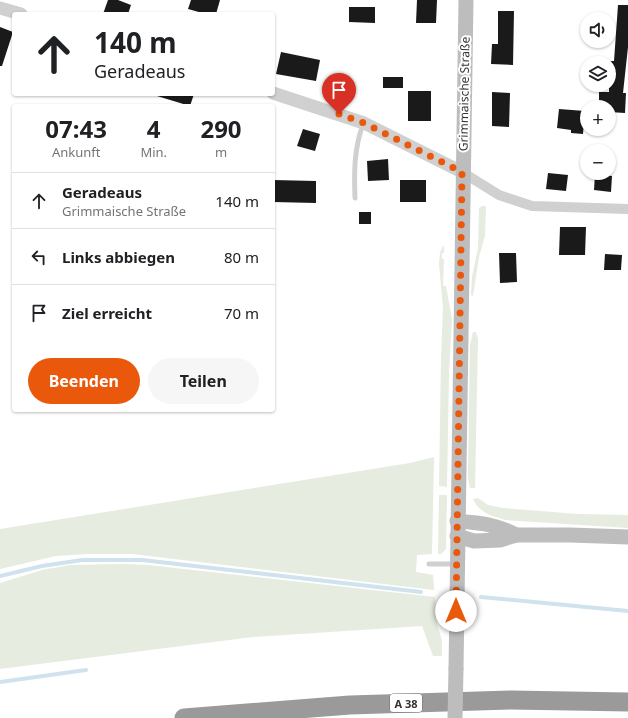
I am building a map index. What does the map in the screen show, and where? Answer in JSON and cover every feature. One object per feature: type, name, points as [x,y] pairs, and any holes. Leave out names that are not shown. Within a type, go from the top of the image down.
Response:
[{"type":"highway","name":"A 38","points":[[184,718],[350,705],[511,700],[628,702]]},
{"type":"main road","name":"Grimmaische Straße","points":[[455,718],[462,172],[466,0]]},
{"type":"main road","points":[[457,528],[485,524],[500,527],[516,536],[570,535],[628,537]]},
{"type":"street","points":[[0,8],[14,12]]},
{"type":"street","points":[[275,94],[364,123],[462,172],[499,195],[532,206],[628,209]]},
{"type":"lane","points":[[355,198],[354,166],[357,140],[364,123]]},
{"type":"lane","points":[[429,564],[456,564]]},
{"type":"shaded area","points":[[486,206],[485,236],[479,257],[473,296],[471,295],[472,277],[478,248],[479,208]]},
{"type":"shaded area","points":[[444,245],[444,253],[442,253],[442,259],[444,259],[443,286],[446,286],[452,319],[449,372],[447,487],[439,486],[443,308],[439,264],[440,252]]},
{"type":"shaded area","points":[[473,332],[476,332],[478,339],[475,488],[470,488],[468,478],[470,345]]},
{"type":"shaded area","points":[[434,457],[432,554],[417,555],[416,572],[433,575],[434,590],[132,554],[56,556],[0,569],[0,529],[410,463]]},
{"type":"shaded area","points":[[439,495],[447,495],[446,549],[441,554],[438,554]]},
{"type":"shaded area","points":[[478,498],[488,505],[503,508],[578,514],[628,515],[628,528],[506,520],[482,511],[473,499]]},
{"type":"shaded area","points":[[70,565],[148,565],[435,597],[437,624],[442,641],[442,656],[433,656],[422,626],[253,637],[0,669],[0,583],[42,570]]},
{"type":"building","points":[[108,0],[118,0],[131,5],[129,12],[104,12]]},
{"type":"building","points":[[191,0],[220,0],[217,12],[199,12],[188,9]]},
{"type":"building","points":[[417,0],[437,0],[436,23],[416,23]]},
{"type":"building","points":[[618,5],[628,5],[628,47],[623,93],[626,93],[625,113],[616,112],[616,100],[599,100],[599,92],[616,92],[616,56],[614,56]]},
{"type":"building","points":[[349,7],[375,7],[375,23],[349,22]]},
{"type":"building","points":[[498,11],[514,11],[513,65],[491,64],[492,44],[498,44]]},
{"type":"building","points":[[0,27],[12,32],[12,35],[2,66],[0,66]]},
{"type":"building","points":[[281,52],[320,60],[316,81],[276,74]]},
{"type":"building","points":[[383,77],[403,77],[403,88],[383,88]]},
{"type":"building","points":[[408,91],[431,91],[431,121],[408,121]]},
{"type":"building","points":[[492,92],[510,93],[509,127],[492,126]]},
{"type":"building","points":[[157,96],[193,96],[191,104],[183,104]]},
{"type":"building","points":[[559,109],[580,111],[580,134],[571,133],[571,130],[557,128]]},
{"type":"building","points":[[303,129],[320,134],[315,151],[297,146]]},
{"type":"building","points":[[388,159],[389,180],[368,181],[367,161]]},
{"type":"building","points":[[548,173],[568,175],[566,191],[546,189]]},
{"type":"building","points":[[275,180],[316,181],[316,203],[275,202]]},
{"type":"building","points":[[400,180],[426,180],[426,202],[400,202]]},
{"type":"building","points":[[595,180],[612,180],[611,192],[594,190]]},
{"type":"building","points":[[359,212],[371,212],[371,224],[359,224]]},
{"type":"building","points":[[560,227],[586,227],[585,255],[559,255]]},
{"type":"building","points":[[499,253],[516,253],[517,282],[500,283]]},
{"type":"building","points":[[605,254],[622,255],[621,270],[604,270]]},
{"type":"waterway","points":[[0,576],[42,566],[82,560],[142,560],[421,592]]},
{"type":"waterway","points":[[481,597],[628,611]]},
{"type":"waterway","points":[[0,682],[86,670]]},
{"type":"route","points":[[339,114],[364,123],[447,163],[462,172],[456,611]]}]
